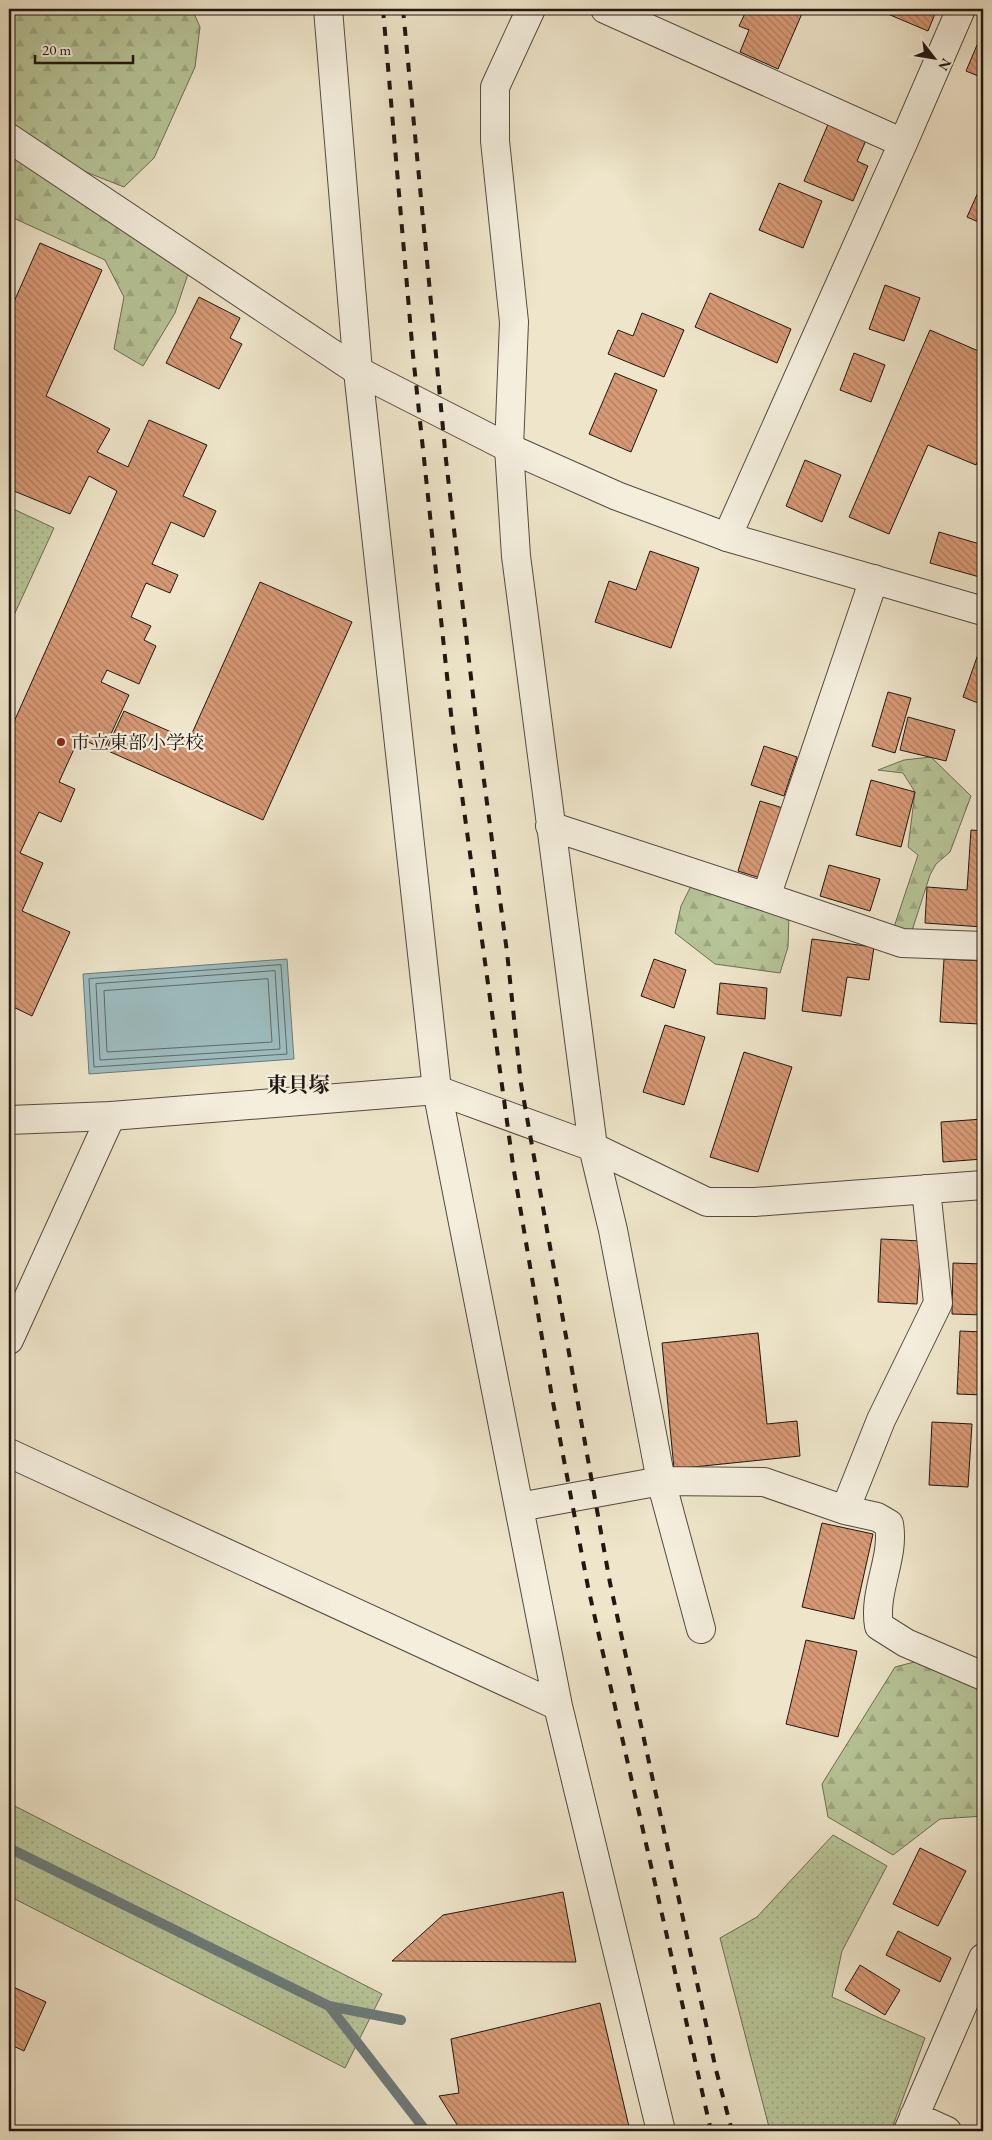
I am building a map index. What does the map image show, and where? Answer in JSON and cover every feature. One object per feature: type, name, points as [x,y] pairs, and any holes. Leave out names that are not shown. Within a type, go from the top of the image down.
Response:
[{"type":"street","points":[[328,9],[358,371],[437,1090],[558,1706],[661,2131]]},
{"type":"street","points":[[531,9],[495,87],[495,141],[514,322],[509,448],[516,556],[593,1147],[613,1230],[661,1481],[701,1629]]},
{"type":"street","points":[[605,9],[904,143]]},
{"type":"street","points":[[727,537],[904,143],[961,9]]},
{"type":"street","points":[[9,138],[358,371],[509,448],[617,496],[727,537],[983,611]]},
{"type":"street","points":[[766,897],[874,579]]},
{"type":"street","points":[[550,826],[902,943],[983,946]]},
{"type":"street","points":[[9,1120],[111,1116],[437,1090],[593,1147],[707,1202],[755,1202],[983,1185]]},
{"type":"street","points":[[9,1340],[111,1116]]},
{"type":"street","points":[[845,1510],[881,1420],[938,1303],[926,1189]]},
{"type":"street","points":[[9,1453],[558,1706]]},
{"type":"street","points":[[519,1507],[661,1481],[764,1482],[845,1510],[877,1517],[889,1524],[891,1537],[876,1608],[879,1626],[906,1644],[983,1676]]},
{"type":"street","points":[[948,2131],[911,2124],[983,1958]]},
{"type":"green space","points":[[9,9],[192,9],[200,27],[195,67],[154,158],[124,187],[20,146],[188,274],[175,313],[143,366],[114,349],[124,297],[105,260],[9,216]]},
{"type":"green space","points":[[9,507],[54,528],[9,626]]},
{"type":"green space","points":[[931,757],[971,796],[950,852],[936,864],[930,875],[908,943],[890,939],[918,855],[908,847],[915,792],[903,773],[878,770],[904,760]]},
{"type":"green space","points":[[697,874],[789,916],[788,947],[780,973],[715,964],[675,933],[681,906]]},
{"type":"green space","points":[[937,1656],[983,1688],[983,1816],[940,1819],[893,1855],[828,1817],[822,1784],[895,1667]]},
{"type":"green space","points":[[9,1803],[382,1994],[345,2068],[9,1896]]},
{"type":"green space","points":[[833,1835],[887,1866],[842,1951],[832,1997],[925,2038],[891,2131],[770,2131],[720,1938],[757,1917]]},
{"type":"water","points":[[287,959],[294,1059],[89,1074],[83,974]]},
{"type":"building","points":[[747,9],[804,9],[778,69],[740,52],[749,30],[739,26]]},
{"type":"building","points":[[876,9],[937,9],[928,31]]},
{"type":"building","points":[[983,31],[983,78],[966,71]]},
{"type":"building","points":[[829,122],[867,138],[857,161],[868,166],[853,201],[804,181]]},
{"type":"building","points":[[983,181],[983,224],[967,217]]},
{"type":"building","points":[[779,183],[822,201],[803,248],[759,230]]},
{"type":"building","points":[[40,243],[102,270],[46,396],[110,429],[97,452],[128,467],[149,420],[207,445],[183,496],[216,511],[204,537],[171,522],[152,564],[178,575],[170,593],[146,583],[131,617],[151,626],[144,640],[156,646],[139,684],[107,670],[101,682],[129,695],[104,749],[79,738],[59,782],[75,789],[61,822],[39,812],[20,853],[43,863],[22,911],[70,932],[32,1016],[9,1005],[9,733],[117,491],[89,476],[70,514],[9,489],[9,313]]},
{"type":"building","points":[[885,285],[920,298],[904,341],[869,329]]},
{"type":"building","points":[[710,293],[791,329],[777,363],[695,327]]},
{"type":"building","points":[[199,297],[240,318],[230,338],[242,344],[219,389],[166,363]]},
{"type":"building","points":[[642,313],[684,330],[664,377],[608,354],[618,330],[633,336]]},
{"type":"building","points":[[930,330],[983,353],[983,447],[976,465],[928,445],[889,534],[849,517]]},
{"type":"building","points":[[854,353],[885,365],[871,402],[840,390]]},
{"type":"building","points":[[615,373],[657,390],[631,452],[589,434]]},
{"type":"building","points":[[805,460],[841,475],[822,522],[786,506]]},
{"type":"building","points":[[939,532],[983,545],[983,578],[930,563]]},
{"type":"building","points":[[650,551],[699,568],[671,648],[595,622],[609,581],[636,590]]},
{"type":"building","points":[[260,582],[352,622],[263,820],[106,750],[124,711],[189,740]]},
{"type":"building","points":[[983,640],[983,705],[963,697]]},
{"type":"building","points":[[888,692],[911,698],[895,753],[872,746]]},
{"type":"building","points":[[908,717],[955,730],[946,761],[900,750]]},
{"type":"building","points":[[764,746],[797,757],[784,796],[751,785]]},
{"type":"building","points":[[871,780],[915,792],[901,847],[856,835]]},
{"type":"building","points":[[760,801],[783,808],[760,878],[738,871]]},
{"type":"building","points":[[971,830],[983,831],[983,927],[925,923],[927,887],[967,890]]},
{"type":"building","points":[[829,865],[880,879],[870,911],[820,896]]},
{"type":"building","points":[[812,939],[874,947],[869,980],[847,977],[841,1016],[802,1011]]},
{"type":"building","points":[[654,959],[686,970],[674,1008],[641,996]]},
{"type":"building","points":[[944,959],[983,961],[980,1024],[940,1022]]},
{"type":"building","points":[[720,983],[767,988],[765,1019],[717,1014]]},
{"type":"building","points":[[665,1025],[705,1037],[684,1105],[643,1092]]},
{"type":"building","points":[[744,1052],[792,1067],[758,1172],[710,1157]]},
{"type":"building","points":[[983,1119],[983,1159],[943,1162],[941,1122]]},
{"type":"building","points":[[881,1239],[921,1241],[917,1304],[878,1302]]},
{"type":"building","points":[[953,1263],[983,1264],[983,1315],[952,1314]]},
{"type":"building","points":[[960,1331],[983,1332],[983,1395],[957,1394]]},
{"type":"building","points":[[758,1333],[767,1424],[797,1421],[800,1456],[674,1469],[662,1343]]},
{"type":"building","points":[[932,1422],[972,1424],[968,1487],[929,1485]]},
{"type":"building","points":[[822,1523],[873,1534],[854,1619],[802,1607]]},
{"type":"building","points":[[806,1640],[857,1651],[838,1737],[786,1724]]},
{"type":"building","points":[[920,1848],[966,1871],[938,1926],[893,1904]]},
{"type":"building","points":[[563,1892],[576,1962],[392,1961],[443,1915]]},
{"type":"building","points":[[898,1931],[951,1958],[940,1982],[886,1955]]},
{"type":"building","points":[[860,1965],[900,1990],[885,2015],[845,1990]]},
{"type":"building","points":[[9,1985],[46,2002],[24,2051],[9,2044]]},
{"type":"building","points":[[600,2003],[630,2131],[461,2131],[439,2096],[459,2093],[451,2039]]},
{"type":"waterway","points":[[9,1848],[329,2006],[401,2020]]},
{"type":"waterway","points":[[329,2006],[426,2131]]},
{"type":"railway","points":[[383,9],[413,355],[452,723],[513,1165],[552,1397],[588,1587],[711,2131]]},
{"type":"railway","points":[[403,9],[446,460],[476,721],[507,952],[521,1084],[610,1583],[716,2070],[732,2131]]},
{"type":"place","name":"市立東部小学校","points":[[61,742]]},
{"type":"district","name":"東貝塚","points":[[298,1085]]}]
